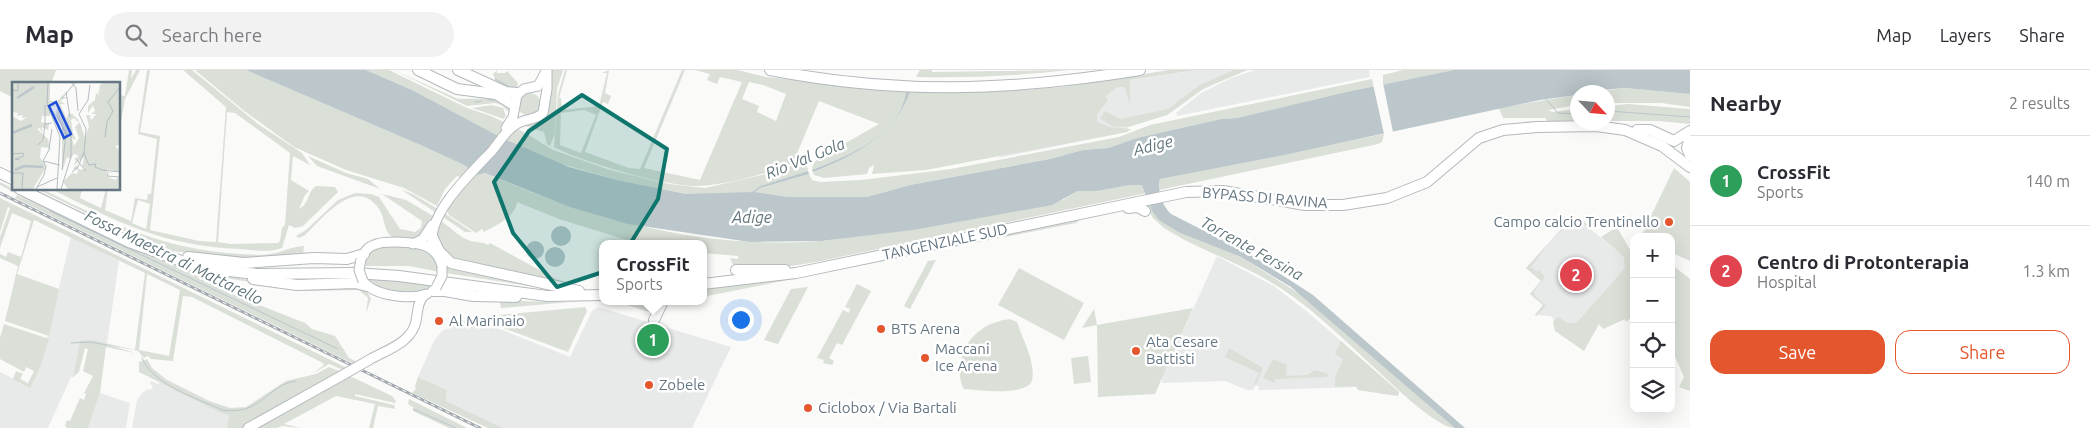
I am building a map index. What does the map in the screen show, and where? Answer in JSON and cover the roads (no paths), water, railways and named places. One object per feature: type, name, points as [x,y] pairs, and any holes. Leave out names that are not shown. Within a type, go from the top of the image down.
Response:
[{"type":"highway","points":[[418,70],[457,89],[496,94],[514,107]]},
{"type":"highway","points":[[458,70],[506,92],[518,93]]},
{"type":"highway","points":[[770,70],[844,82],[906,85],[1022,86],[1140,70]]},
{"type":"highway","points":[[800,70],[906,85]]},
{"type":"highway","points":[[920,85],[1015,81],[1107,70]]},
{"type":"highway","points":[[1503,129],[1570,123]]},
{"type":"highway","points":[[1615,124],[1638,130],[1663,141],[1690,161]]},
{"type":"highway","points":[[1503,129],[1564,126],[1613,127],[1649,140],[1675,155],[1690,167]]},
{"type":"highway","name":"BYPASS DI RAVINA","points":[[1186,191],[1223,191],[1287,203],[1320,206],[1343,205],[1403,193],[1416,188],[1427,182],[1474,141],[1503,129]]},
{"type":"highway","name":"BYPASS DI RAVINA","points":[[1186,191],[1223,188],[1307,203],[1328,203],[1371,198],[1399,191],[1425,180],[1472,139],[1483,132],[1503,129]]},
{"type":"highway","points":[[1638,130],[1650,130],[1674,141],[1690,131]]},
{"type":"highway","points":[[1690,137],[1687,148],[1690,155]]},
{"type":"highway","points":[[1675,155],[1690,176]]},
{"type":"highway","points":[[0,173],[12,179]]},
{"type":"highway","points":[[0,179],[12,185]]},
{"type":"highway","points":[[22,190],[129,242],[226,275],[297,285],[365,283]]},
{"type":"highway","points":[[34,190],[130,237],[188,257],[232,267],[400,271],[531,290],[579,292],[599,290]]},
{"type":"highway","name":"TANGENZIALE SUD","points":[[707,283],[786,270],[1144,202],[1163,195],[1186,191]]},
{"type":"highway","name":"TANGENZIALE SUD","points":[[707,283],[796,273],[1144,202]]},
{"type":"highway","points":[[432,236],[439,251],[449,262],[579,292]]},
{"type":"highway","points":[[188,257],[244,263],[314,258],[347,259],[362,256]]},
{"type":"highway","points":[[438,258],[453,267],[492,272]]},
{"type":"highway","points":[[201,268],[257,274],[355,273],[399,276],[564,297]]},
{"type":"highway","points":[[736,270],[786,270]]},
{"type":"highway","points":[[431,291],[445,290],[473,296],[496,298],[554,299],[599,295]]},
{"type":"highway","points":[[654,320],[660,305]]},
{"type":"main road","points":[[511,126],[518,93],[542,82],[546,70]]},
{"type":"main road","points":[[413,244],[428,232],[442,208],[511,126],[535,119],[541,115],[545,108],[546,70]]},
{"type":"main road","points":[[531,88],[540,92],[545,100]]},
{"type":"main road","points":[[514,107],[520,116],[527,120]]},
{"type":"main road","points":[[248,428],[409,336],[416,322],[418,305],[442,276],[432,236],[442,208]]},
{"type":"main road","points":[[431,291],[403,295],[377,292],[365,283],[359,270],[362,256],[369,248],[381,243],[427,246],[438,258]]},
{"type":"main road","points":[[380,354],[403,337],[412,324],[412,309],[403,295]]},
{"type":"water","name":"Adige","points":[[246,70],[366,70],[412,90],[502,138],[569,167],[617,180],[686,194],[752,192],[760,186],[808,171],[809,174],[760,188],[755,192],[788,197],[867,197],[910,185],[1050,159],[1083,150],[1108,148],[1137,138],[1221,119],[1237,118],[1347,92],[1455,70],[1690,70],[1690,94],[1625,88],[1615,89],[1615,85],[1570,85],[1570,96],[1540,100],[1279,156],[1160,179],[1161,198],[1171,214],[1248,253],[1313,295],[1465,428],[1455,428],[1291,287],[1241,257],[1180,233],[1159,220],[1152,211],[1142,185],[1130,185],[1097,191],[1078,191],[1052,205],[913,230],[821,241],[750,242],[628,224],[570,207],[485,173],[478,175],[464,165]]},
{"type":"water","points":[[906,92],[910,92],[894,121],[883,132],[893,121],[901,107]]},
{"type":"water","points":[[883,132],[871,142],[843,159],[813,172],[812,170],[841,158],[856,151]]},
{"type":"water","points":[[561,226],[568,229],[571,236],[568,243],[561,246],[554,243],[551,236],[554,229]]},
{"type":"water","points":[[535,241],[541,244],[544,250],[541,256],[535,259],[529,256],[526,250],[529,244]]},
{"type":"water","points":[[555,247],[562,250],[565,257],[562,264],[555,267],[548,264],[545,257],[548,250]]},
{"type":"waterway","points":[[495,79],[508,86]]},
{"type":"waterway","points":[[1545,98],[1558,113],[1570,114]]},
{"type":"waterway","points":[[488,100],[497,100]]},
{"type":"waterway","points":[[475,102],[482,101]]},
{"type":"waterway","points":[[1615,112],[1690,117]]},
{"type":"waterway","name":"Fossa Maestra di Mattarello","points":[[50,211],[338,349]]},
{"type":"waterway","points":[[71,343],[90,342],[107,345]]},
{"type":"waterway","points":[[142,358],[148,368],[166,384],[222,410],[235,411],[246,409],[255,405],[277,388],[295,381]]},
{"type":"waterway","points":[[413,409],[456,428]]},
{"type":"railway","points":[[0,193],[480,428]]},
{"type":"place","name":"Campo calcio Trentinello","points":[[1669,222]]},
{"type":"place","name":"Centro di Protonterapia","points":[[1576,275]]},
{"type":"place","name":"Al Marinaio","points":[[439,321]]},
{"type":"place","name":"BTS Arena","points":[[881,329]]},
{"type":"place","name":"CrossFit","points":[[653,340]]},
{"type":"place","name":"Ata Cesare Battisti","points":[[1136,351]]},
{"type":"place","name":"Maccani Ice Arena","points":[[925,358]]},
{"type":"place","name":"Zobele","points":[[649,385]]},
{"type":"place","name":"Ciclobox / Via Bartali","points":[[808,408]]},
{"type":"water label","name":"Rio Val Gola","points":[[805,158]]},
{"type":"water label","name":"Torrente Fersina","points":[[1252,248]]}]
